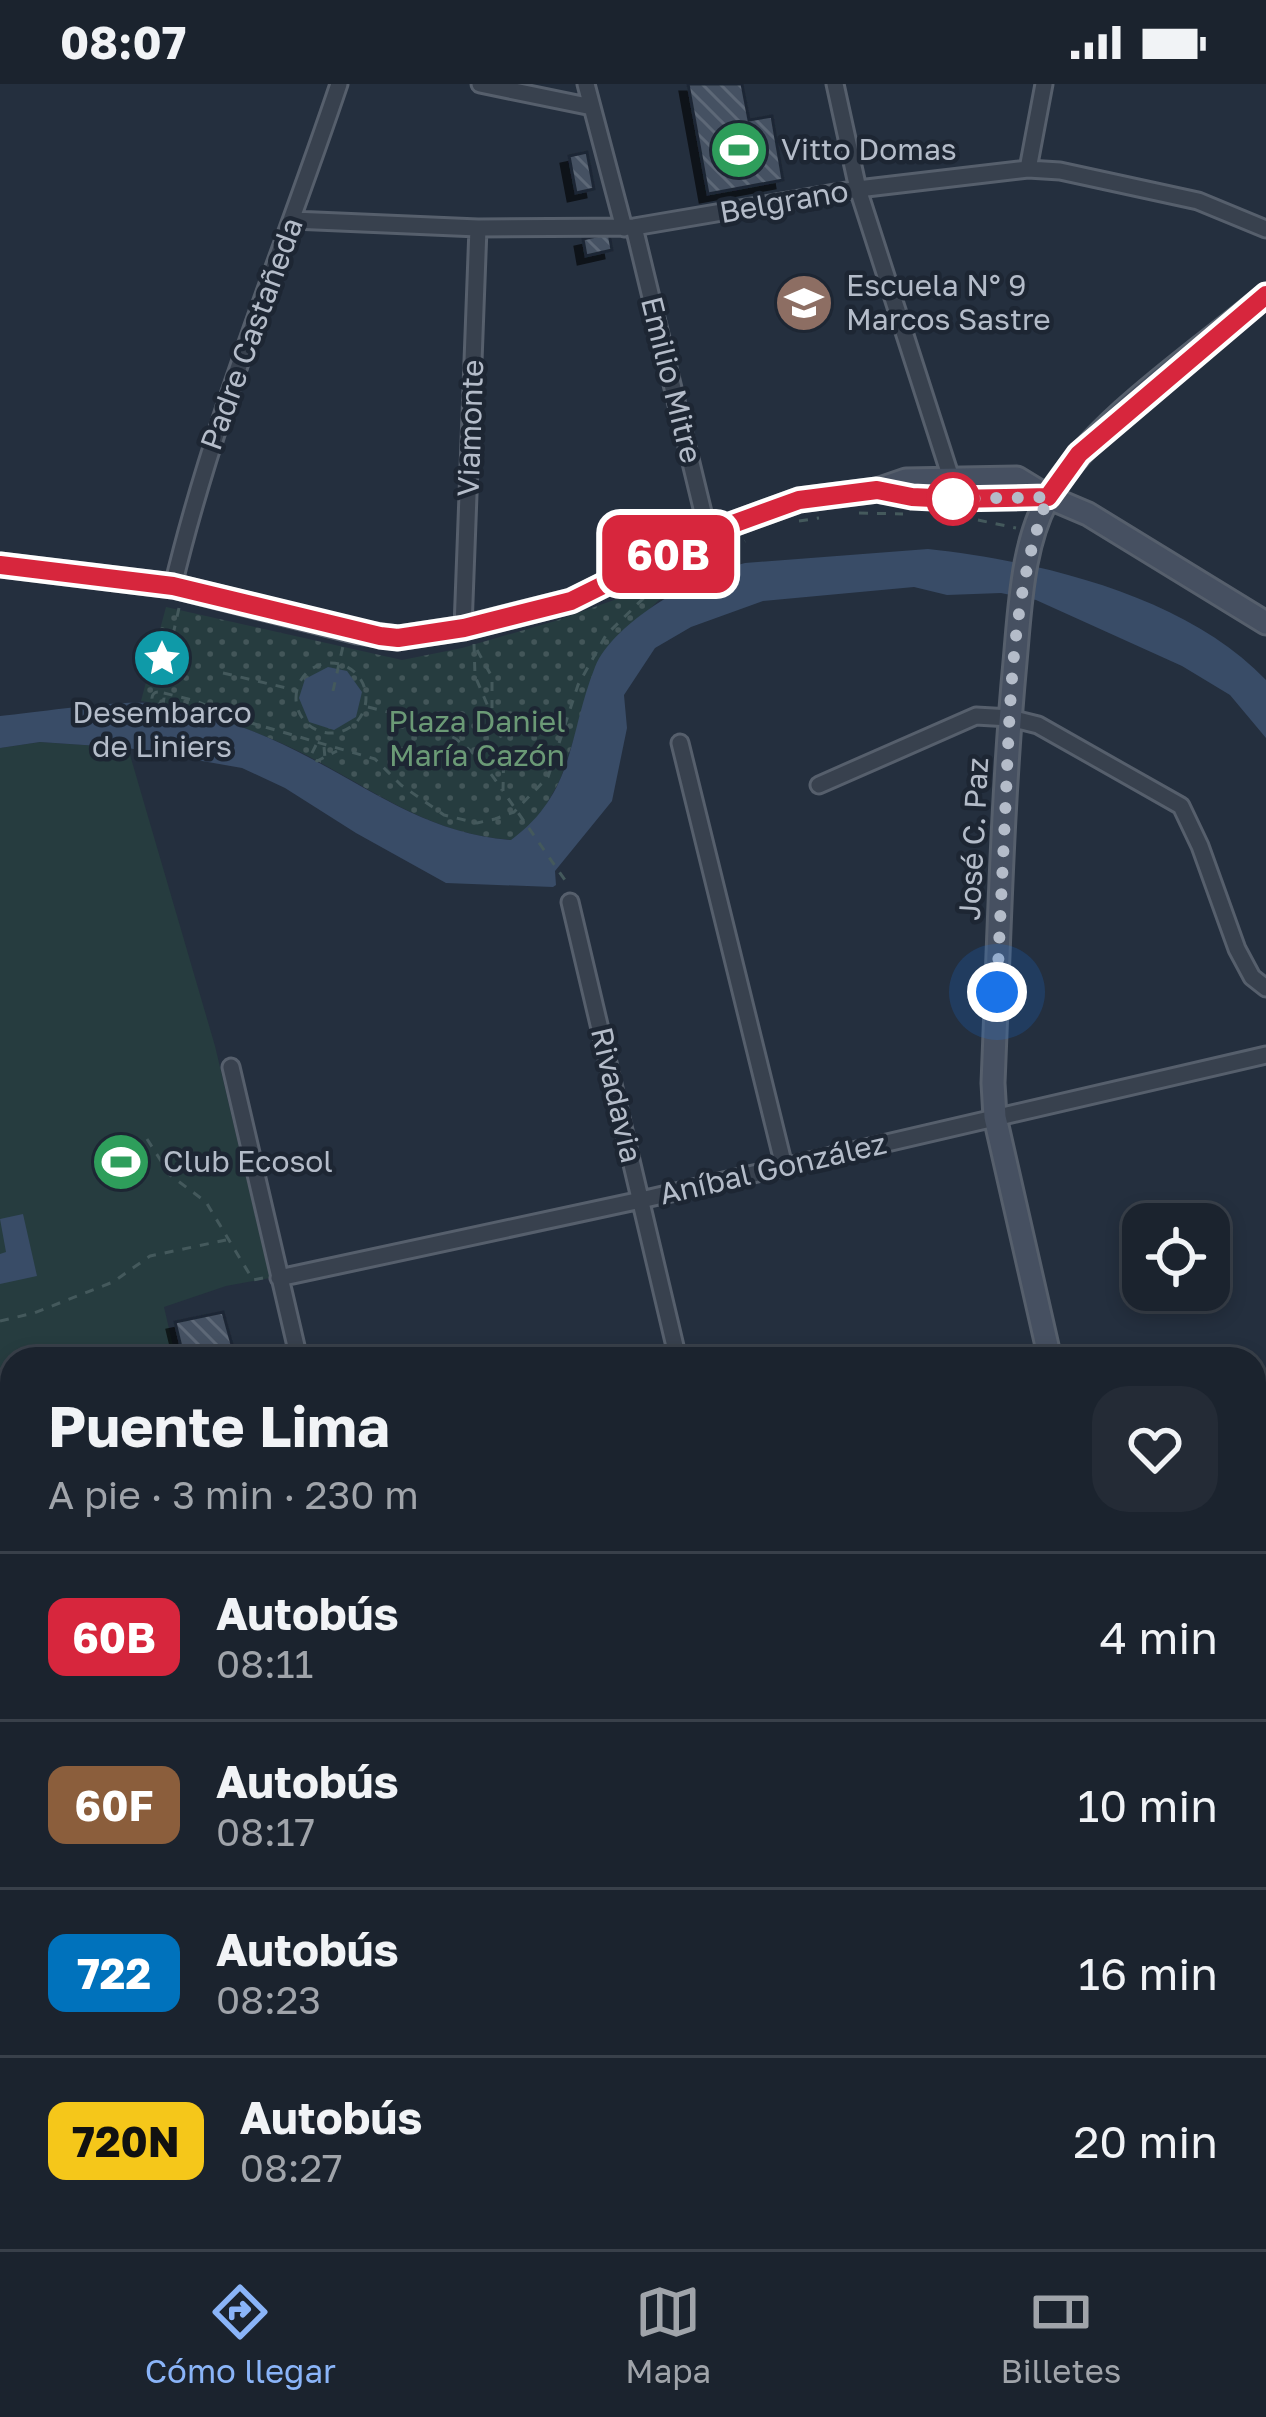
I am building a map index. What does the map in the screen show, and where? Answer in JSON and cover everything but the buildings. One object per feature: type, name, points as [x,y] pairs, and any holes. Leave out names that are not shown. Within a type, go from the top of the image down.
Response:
[{"type":"main road","name":"José C. Paz","points":[[1047,1347],[995,1117],[993,1083],[1010,718],[1020,604],[1033,541],[1048,497],[1079,454],[1266,295]]},
{"type":"main road","points":[[0,565],[196,590],[398,638],[464,628],[571,601],[708,533],[799,500],[877,490],[906,480],[1017,478],[1088,514],[1266,622]]},
{"type":"main road","points":[[877,490],[954,499],[1048,497]]},
{"type":"street","name":"Padre Castañeda","points":[[173,586],[199,484],[339,84]]},
{"type":"street","points":[[480,84],[592,107]]},
{"type":"street","name":"Emilio Mitre","points":[[586,84],[708,533]]},
{"type":"street","points":[[836,84],[858,189],[950,478]]},
{"type":"street","points":[[1028,169],[1044,84]]},
{"type":"street","name":"Belgrano","points":[[293,220],[478,228],[628,227],[858,189],[1028,169],[1060,171],[1198,201],[1266,229]]},
{"type":"street","name":"Viamonte","points":[[464,628],[478,228]]},
{"type":"street","points":[[819,785],[976,716],[1038,725],[1181,806],[1201,846],[1223,920],[1252,976],[1266,988]]},
{"type":"street","points":[[680,743],[784,1166]]},
{"type":"street","name":"Rivadavia","points":[[570,902],[675,1347]]},
{"type":"street","name":"Aníbal González","points":[[279,1278],[641,1200],[1266,1055]]},
{"type":"street","points":[[231,1067],[296,1347]]},
{"type":"path","points":[[855,513],[917,514]]},
{"type":"path","points":[[784,527],[818,518]]},
{"type":"path","points":[[977,519],[1033,541]]},
{"type":"path","points":[[196,590],[192,608],[178,608],[160,692],[375,759],[400,785],[444,815],[477,823],[514,812],[541,788],[559,750],[578,685],[606,634],[659,583],[751,539]]},
{"type":"path","points":[[464,628],[492,677],[492,712]]},
{"type":"path","points":[[333,688],[344,643]]},
{"type":"path","points":[[476,649],[475,676],[506,759],[503,791]]},
{"type":"path","points":[[166,660],[190,665]]},
{"type":"path","points":[[339,666],[361,680],[365,706],[349,728],[322,732],[301,717],[297,690],[313,669],[339,666]]},
{"type":"path","points":[[223,673],[297,690]]},
{"type":"path","points":[[365,706],[422,720],[451,733],[478,755],[566,880]]},
{"type":"path","points":[[320,745],[322,732]]},
{"type":"path","points":[[306,739],[317,761],[339,750]]},
{"type":"path","points":[[310,755],[312,747],[320,745]]},
{"type":"path","points":[[320,745],[326,750],[325,758]]},
{"type":"path","points":[[553,766],[568,762],[559,750]]},
{"type":"path","points":[[147,1139],[170,1175],[206,1202],[253,1280],[279,1278]]},
{"type":"path","points":[[0,1321],[113,1282],[150,1256],[226,1240]]},
{"type":"green space","name":"Plaza Daniel María Cazón","points":[[733,549],[730,567],[659,600],[602,655],[560,780],[538,820],[512,840],[430,820],[248,729],[141,701],[166,607],[402,660],[555,621]]},
{"type":"green space","name":"Club Ecosol","points":[[40,742],[128,748],[215,1046],[270,1278],[226,1286],[164,1307],[173,1347],[0,1347],[0,748]]},
{"type":"water","points":[[928,549],[1063,574],[1153,605],[1195,626],[1266,680],[1266,738],[1230,695],[1182,666],[1036,600],[1001,593],[947,595],[914,587],[763,601],[691,627],[655,648],[624,695],[627,728],[612,801],[555,871],[553,887],[446,883],[285,788],[242,768],[128,748],[40,742],[0,748],[0,716],[112,704],[173,706],[277,742],[431,821],[511,840],[532,822],[559,782],[586,692],[605,650],[660,602],[705,577],[745,563]]},
{"type":"water","points":[[328,667],[347,671],[362,692],[356,717],[334,730],[309,722],[299,698],[305,679]]},
{"type":"water","points":[[23,1214],[37,1276],[0,1284],[0,1254],[6,1252],[0,1219]]},
{"type":"bus line","name":"60B","points":[[0,565],[196,590],[380,636],[398,638],[464,628],[571,601],[708,533],[799,500],[877,490],[954,499],[1048,497],[1079,454],[1266,295]]},
{"type":"place","name":"Vitto Domas","points":[[739,150]]},
{"type":"place","name":"Escuela N° 9 Marcos Sastre","points":[[804,303]]},
{"type":"place","name":"Desembarco de Liniers","points":[[162,658]]},
{"type":"place","name":"Club Ecosol","points":[[121,1162]]},
{"type":"route","points":[[953,499],[1048,497],[1035,532],[1020,604],[997,992]]}]
